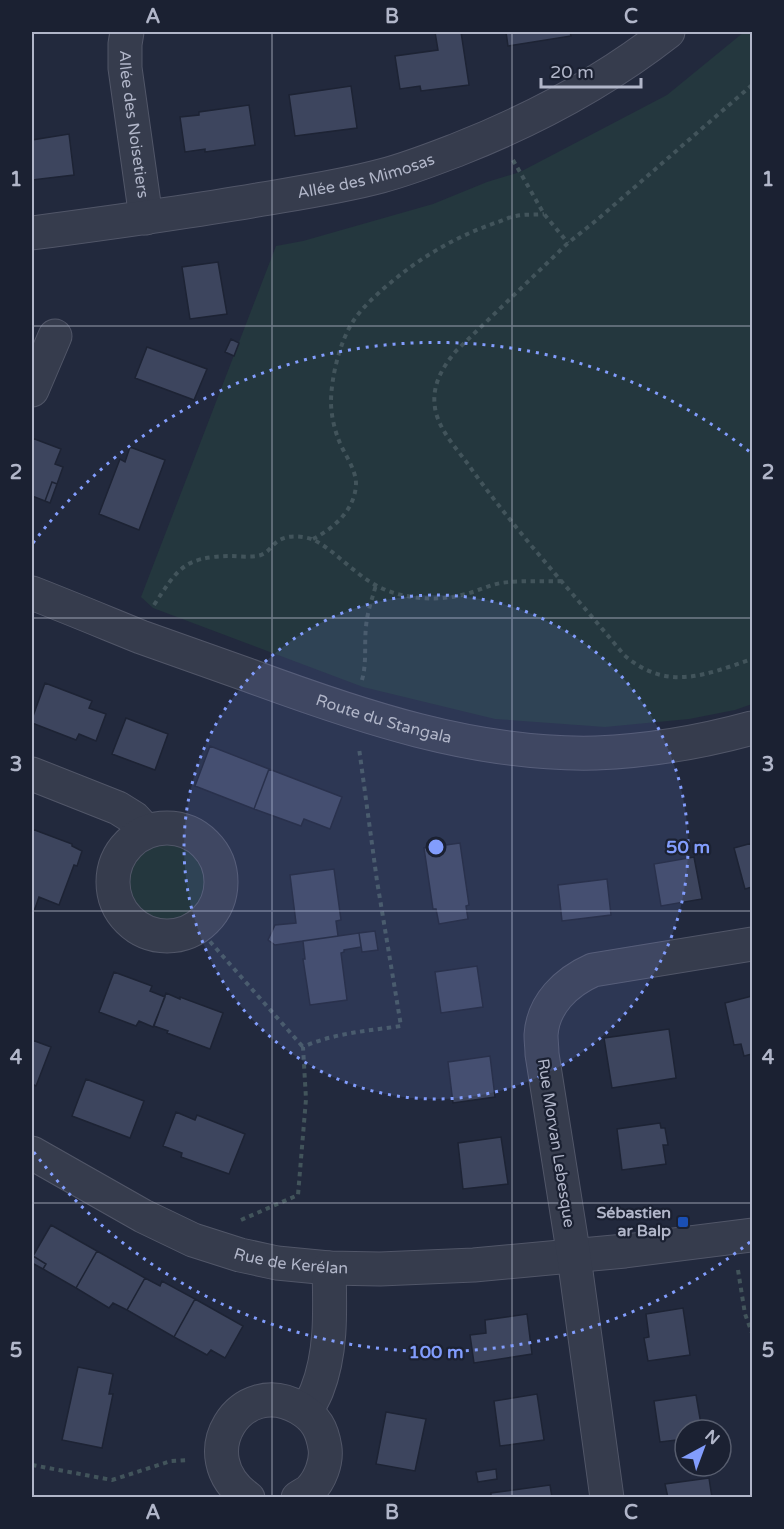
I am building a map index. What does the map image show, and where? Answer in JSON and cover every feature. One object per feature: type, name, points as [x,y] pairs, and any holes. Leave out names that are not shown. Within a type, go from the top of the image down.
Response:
[{"type":"street","name":"Allée des Noisetiers","points":[[127,32],[125,68],[146,218]]},
{"type":"street","name":"Allée des Mimosas","points":[[32,233],[146,218],[382,176],[497,134],[545,111],[597,82],[668,32]]},
{"type":"street","points":[[32,390],[55,336]]},
{"type":"street","name":"Route du Stangala","points":[[32,593],[142,637],[279,687],[403,726],[456,738],[505,747],[594,753],[669,746],[717,738],[753,728]]},
{"type":"street","points":[[32,774],[118,808],[134,818],[146,831]]},
{"type":"street","points":[[166,827],[183,830],[199,837],[211,850],[219,866],[222,883],[219,900],[210,916],[198,928],[169,937],[153,935],[139,929],[127,919],[118,906],[113,892],[112,877],[116,861],[124,848],[146,831],[166,827]]},
{"type":"street","name":"Rue Morvan Lebesque","points":[[607,1497],[574,1257],[542,1054],[541,1033],[546,1014],[555,998],[568,984],[593,970],[753,944]]},
{"type":"street","name":"Rue de Kerélan","points":[[32,1153],[142,1216],[194,1240],[258,1260],[329,1268],[380,1269],[745,1248]]},
{"type":"street","points":[[306,1412],[324,1365],[330,1306],[329,1268]]},
{"type":"street","points":[[248,1497],[234,1486],[226,1474],[221,1458],[224,1435],[238,1413],[247,1407],[266,1400],[277,1400],[288,1401],[313,1417],[320,1428],[326,1453],[317,1481],[298,1497]]},
{"type":"path","points":[[753,85],[568,243],[456,351],[437,380],[434,396],[436,413],[443,430],[481,483],[624,655],[643,669],[660,676],[677,678],[704,674],[753,659]]},
{"type":"path","points":[[497,134],[544,214],[568,243]]},
{"type":"path","points":[[313,540],[333,527],[349,509],[354,494],[356,482],[337,437],[331,403],[334,372],[343,342],[353,321],[365,305],[421,259],[478,230],[517,216],[544,214]]},
{"type":"path","points":[[142,637],[153,608],[171,579],[183,566],[198,559],[212,557],[260,555],[268,551],[279,540],[293,536],[313,540],[376,585],[389,592],[407,596],[445,598],[504,583],[561,581]]},
{"type":"path","points":[[303,1047],[324,1038],[401,1026],[377,881],[361,757],[357,740],[345,736],[365,671],[366,625],[376,585]]},
{"type":"path","points":[[194,1240],[298,1196],[306,1099],[303,1047],[198,928]]},
{"type":"path","points":[[745,1248],[745,1314],[753,1333]]},
{"type":"path","points":[[32,1465],[112,1480],[171,1461],[221,1458]]},
{"type":"shaded area","points":[[744,32],[752,32],[752,704],[735,710],[689,719],[605,727],[495,719],[363,687],[153,608],[141,597],[276,246],[303,241],[433,204],[487,182],[520,172],[667,95]]},
{"type":"shaded area","points":[[160,841],[176,841],[191,848],[202,859],[209,874],[206,898],[197,911],[176,923],[160,923],[145,916],[134,905],[127,890],[127,874],[134,859],[145,848]]},
{"type":"building","points":[[435,32],[461,32],[469,85],[421,91],[420,86],[400,89],[395,56],[438,50]]},
{"type":"building","points":[[506,32],[570,32],[571,36],[508,46]]},
{"type":"building","points":[[351,86],[357,128],[295,136],[289,95]]},
{"type":"building","points":[[249,105],[255,145],[205,152],[205,149],[185,152],[180,117]]},
{"type":"building","points":[[69,134],[74,175],[32,180],[32,140]]},
{"type":"building","points":[[218,262],[227,314],[190,319],[182,267]]},
{"type":"building","points":[[231,339],[239,343],[234,356],[225,352]]},
{"type":"building","points":[[147,347],[207,369],[194,400],[135,378]]},
{"type":"building","points":[[32,438],[61,449],[55,464],[63,467],[57,484],[52,482],[45,501],[32,496]]},
{"type":"building","points":[[130,447],[165,460],[139,530],[99,514],[120,459],[125,462]]},
{"type":"building","points":[[52,482],[57,484],[50,503],[45,501]]},
{"type":"building","points":[[45,683],[92,701],[89,708],[106,714],[96,741],[79,734],[76,740],[32,723]]},
{"type":"building","points":[[126,718],[168,734],[155,770],[112,754]]},
{"type":"building","points":[[210,746],[269,769],[254,809],[195,786]]},
{"type":"building","points":[[269,769],[342,797],[330,829],[304,819],[301,826],[254,809]]},
{"type":"building","points":[[32,829],[72,844],[82,851],[77,866],[74,865],[59,905],[39,897],[33,914]]},
{"type":"building","points":[[460,843],[469,905],[466,906],[468,919],[439,924],[436,909],[433,909],[424,848]]},
{"type":"building","points":[[752,843],[752,887],[745,889],[734,848]]},
{"type":"building","points":[[694,857],[702,899],[661,906],[654,864]]},
{"type":"building","points":[[334,869],[341,920],[336,921],[338,936],[275,945],[268,940],[275,925],[296,923],[290,875]]},
{"type":"building","points":[[607,879],[611,915],[562,921],[558,885]]},
{"type":"building","points":[[375,931],[378,950],[362,952],[359,933]]},
{"type":"building","points":[[359,933],[361,947],[344,950],[341,953],[347,1000],[310,1005],[303,959],[305,959],[303,941]]},
{"type":"building","points":[[477,966],[483,1007],[441,1013],[435,972]]},
{"type":"building","points":[[114,972],[152,986],[150,991],[165,997],[153,1027],[139,1021],[136,1026],[99,1012]]},
{"type":"building","points":[[166,993],[223,1013],[210,1049],[154,1026]]},
{"type":"building","points":[[752,996],[752,1054],[744,1056],[741,1044],[734,1045],[725,1003]]},
{"type":"building","points":[[669,1029],[676,1078],[612,1088],[604,1038]]},
{"type":"building","points":[[32,1040],[51,1047],[36,1086],[32,1084]]},
{"type":"building","points":[[490,1056],[495,1097],[453,1103],[448,1062]]},
{"type":"building","points":[[86,1079],[144,1101],[130,1138],[72,1116]]},
{"type":"building","points":[[176,1112],[195,1120],[197,1115],[245,1134],[229,1174],[181,1157],[182,1153],[163,1146]]},
{"type":"building","points":[[660,1123],[661,1128],[665,1128],[668,1145],[663,1145],[666,1164],[622,1170],[617,1129]]},
{"type":"building","points":[[501,1137],[508,1184],[463,1189],[458,1143]]},
{"type":"building","points":[[51,1225],[97,1251],[76,1288],[43,1269],[46,1264],[33,1256]]},
{"type":"building","points":[[97,1251],[145,1278],[127,1310],[113,1303],[109,1308],[76,1288]]},
{"type":"building","points":[[33,1256],[46,1264],[43,1269],[32,1263]]},
{"type":"building","points":[[145,1278],[160,1286],[162,1281],[195,1299],[174,1337],[127,1310]]},
{"type":"building","points":[[195,1299],[243,1326],[225,1358],[211,1350],[207,1355],[174,1337]]},
{"type":"building","points":[[683,1308],[690,1355],[648,1361],[644,1338],[649,1337],[646,1314]]},
{"type":"building","points":[[527,1314],[532,1354],[474,1363],[470,1335],[486,1333],[485,1320]]},
{"type":"building","points":[[78,1367],[113,1374],[109,1394],[113,1394],[102,1448],[62,1440]]},
{"type":"building","points":[[537,1394],[544,1440],[500,1446],[494,1401]]},
{"type":"building","points":[[696,1395],[700,1418],[673,1418],[673,1440],[660,1442],[654,1401]]},
{"type":"building","points":[[386,1412],[426,1419],[415,1471],[376,1464]]},
{"type":"building","points":[[496,1469],[497,1479],[478,1482],[476,1472]]},
{"type":"building","points":[[709,1478],[712,1498],[668,1498],[665,1484]]},
{"type":"building","points":[[550,1485],[552,1498],[491,1498],[491,1493]]},
{"type":"place","name":"Sébastien ar Balp","points":[[683,1222]]}]
